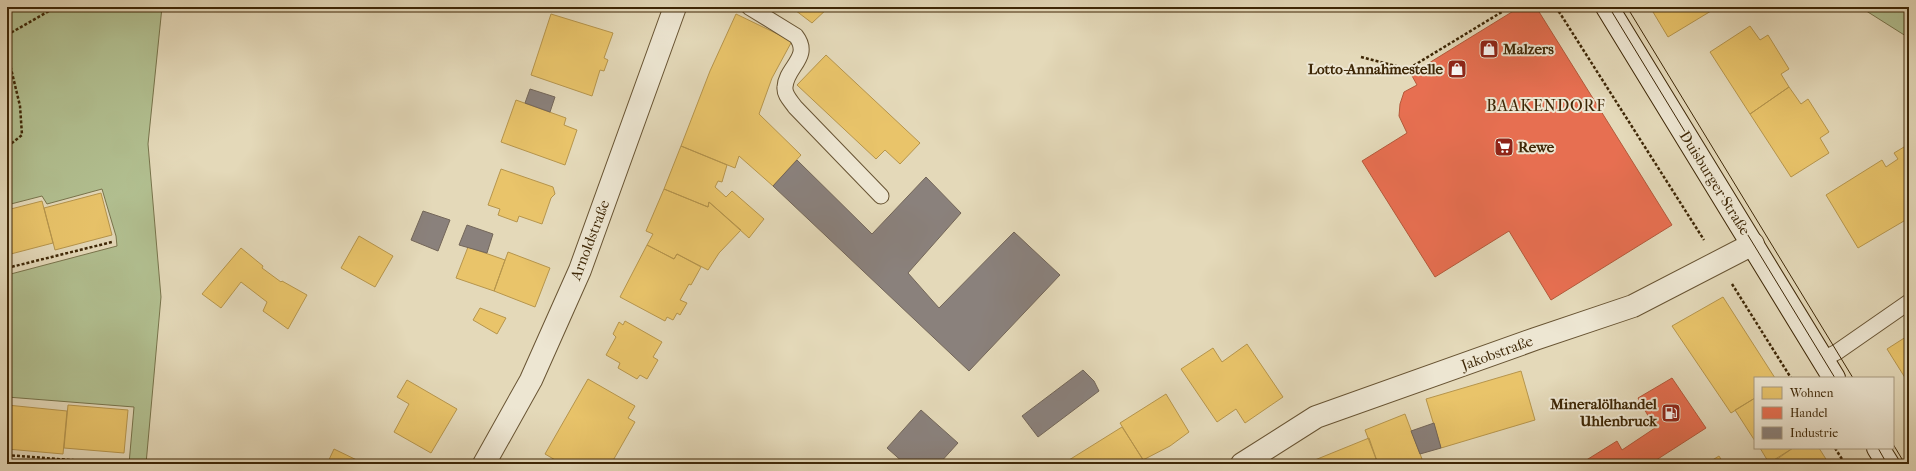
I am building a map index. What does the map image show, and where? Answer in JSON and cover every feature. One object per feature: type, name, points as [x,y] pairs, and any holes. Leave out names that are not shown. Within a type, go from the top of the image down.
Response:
[{"type":"street","name":"Arnoldstraße","points":[[484,464],[531,380],[580,270],[676,7]]},
{"type":"street","name":"Duisburger Straße","points":[[1607,7],[1833,377]]},
{"type":"street","name":"Jakobstraße","points":[[1242,464],[1316,417],[1535,339],[1633,306],[1719,263],[1753,244]]},
{"type":"street","points":[[1879,449],[1888,464]]},
{"type":"lane","points":[[749,7],[796,36],[801,43],[802,50],[785,87],[787,96],[795,107],[881,196]]},
{"type":"lane","points":[[1822,359],[1837,352],[1909,302]]},
{"type":"path","points":[[7,34],[56,7]]},
{"type":"path","points":[[1361,57],[1408,69],[1510,7]]},
{"type":"path","points":[[1556,7],[1790,377]]},
{"type":"path","points":[[7,52],[20,106],[22,135],[7,147]]},
{"type":"path","points":[[7,268],[112,242]]},
{"type":"path","points":[[1836,449],[1845,464]]},
{"type":"path","points":[[7,455],[121,464]]},
{"type":"green space","points":[[7,7],[162,7],[148,144],[161,297],[146,464],[129,464],[134,407],[7,397],[7,275],[117,246],[116,236],[102,189],[47,204],[42,196],[7,205]]},
{"type":"green space","points":[[1860,7],[1909,7],[1909,38]]},
{"type":"building: Wohnen","points":[[791,7],[829,7],[812,23]]},
{"type":"building: Wohnen","points":[[1650,7],[1708,7],[1711,11],[1668,37]]},
{"type":"building: Wohnen","points":[[551,14],[613,33],[604,58],[608,60],[604,71],[600,70],[592,96],[531,75]]},
{"type":"building: Wohnen","points":[[736,14],[792,41],[772,78],[759,114],[801,155],[773,186],[739,156],[735,168],[681,146],[710,71]]},
{"type":"building: Wohnen","points":[[1750,26],[1760,40],[1768,35],[1789,69],[1781,74],[1789,87],[1750,114],[1710,52]]},
{"type":"building: Wohnen","points":[[826,55],[920,143],[900,164],[885,150],[876,159],[797,85]]},
{"type":"building: Wohnen","points":[[1789,87],[1801,104],[1808,99],[1829,132],[1820,138],[1829,153],[1791,177],[1750,114]]},
{"type":"building: Wohnen","points":[[516,100],[566,118],[564,125],[577,130],[565,165],[501,142]]},
{"type":"building: Wohnen","points":[[1909,144],[1909,218],[1858,248],[1826,195],[1882,160],[1886,167],[1898,159],[1894,153]]},
{"type":"building: Wohnen","points":[[681,146],[727,165],[722,182],[718,181],[715,187],[726,197],[732,191],[764,219],[749,238],[709,202],[708,207],[664,189]]},
{"type":"building: Wohnen","points":[[501,169],[553,187],[555,194],[551,198],[542,224],[519,216],[517,222],[498,215],[500,209],[488,205]]},
{"type":"building: Wohnen","points":[[664,189],[708,207],[709,202],[741,230],[719,253],[708,270],[677,254],[674,259],[647,245],[653,234],[646,231]]},
{"type":"building: Wohnen","points":[[101,193],[112,235],[55,250],[44,208]]},
{"type":"building: Wohnen","points":[[42,201],[53,243],[7,255],[7,210]]},
{"type":"building: Wohnen","points":[[359,236],[393,256],[375,287],[341,268]]},
{"type":"building: Wohnen","points":[[647,245],[674,259],[677,254],[701,267],[691,285],[689,284],[680,300],[687,303],[680,315],[677,313],[673,320],[667,317],[665,321],[620,297]]},
{"type":"building: Wohnen","points":[[468,247],[505,260],[494,291],[456,278]]},
{"type":"building: Wohnen","points":[[241,248],[263,266],[262,268],[281,282],[282,281],[307,295],[288,329],[263,311],[267,302],[241,282],[221,308],[202,294]]},
{"type":"building: Wohnen","points":[[508,252],[550,268],[535,307],[494,291]]},
{"type":"building: Wohnen","points":[[1723,297],[1774,377],[1754,377],[1754,399],[1731,413],[1672,326]]},
{"type":"building: Wohnen","points":[[480,308],[506,318],[497,334],[473,320]]},
{"type":"building: Wohnen","points":[[625,321],[662,342],[653,357],[658,360],[647,379],[640,375],[637,379],[618,368],[620,363],[606,355],[616,337],[613,334],[619,322],[623,325]]},
{"type":"building: Wohnen","points":[[1909,335],[1909,384],[1887,349]]},
{"type":"building: Wohnen","points":[[1247,344],[1283,397],[1245,423],[1236,409],[1217,422],[1181,369],[1213,348],[1222,362]]},
{"type":"building: Wohnen","points":[[1521,371],[1535,420],[1441,448],[1426,399]]},
{"type":"building: Wohnen","points":[[588,379],[635,406],[628,418],[635,422],[611,464],[562,464],[545,454]]},
{"type":"building: Wohnen","points":[[407,380],[457,409],[431,453],[394,432],[409,404],[397,397]]},
{"type":"building: Wohnen","points":[[1166,394],[1189,432],[1170,446],[1143,460],[1120,423]]},
{"type":"building: Wohnen","points":[[1754,399],[1754,439],[1735,410]]},
{"type":"building: Wohnen","points":[[7,405],[67,411],[63,454],[7,449]]},
{"type":"building: Wohnen","points":[[68,405],[128,410],[124,453],[64,448]]},
{"type":"building: Wohnen","points":[[1405,414],[1422,459],[1408,464],[1378,464],[1365,430]]},
{"type":"building: Wohnen","points":[[1122,427],[1146,464],[1072,464],[1069,460]]},
{"type":"building: Wohnen","points":[[1369,438],[1378,464],[1305,464]]},
{"type":"building: Wohnen","points":[[334,449],[365,464],[327,464]]},
{"type":"building: Wohnen","points":[[1761,449],[1791,449],[1769,463]]},
{"type":"building: Wohnen","points":[[1792,449],[1820,449],[1829,464],[1770,464]]},
{"type":"building: Wohnen","points":[[1719,456],[1724,464],[1706,464]]},
{"type":"building: Handel","name":"Rewe","points":[[1520,7],[1536,7],[1672,225],[1551,300],[1509,231],[1435,277],[1362,161],[1407,133],[1399,116],[1400,104],[1404,92],[1417,85],[1411,74]]},
{"type":"building: Handel","name":"Mineralölhandel Uhlenbruck","points":[[1672,378],[1706,428],[1650,464],[1580,464],[1617,441],[1622,450],[1655,428],[1638,398]]},
{"type":"building: Industrie","points":[[530,89],[555,97],[550,112],[525,103]]},
{"type":"building: Industrie","points":[[797,160],[872,234],[926,177],[961,213],[908,273],[939,308],[1014,232],[1060,275],[969,371],[773,186]]},
{"type":"building: Industrie","points":[[423,211],[450,220],[438,251],[411,240]]},
{"type":"building: Industrie","points":[[467,225],[493,234],[487,253],[459,245]]},
{"type":"building: Industrie","points":[[1083,370],[1094,381],[1099,391],[1038,437],[1022,416]]},
{"type":"building: Industrie","points":[[921,410],[958,443],[939,464],[905,464],[887,448]]},
{"type":"building: Industrie","points":[[1434,423],[1441,448],[1420,454],[1411,431]]},
{"type":"tram line","points":[[1609,7],[1834,377]]},
{"type":"tram line","points":[[1627,7],[1852,377]]},
{"type":"tram line","points":[[1894,446],[1905,464]]},
{"type":"tram line","points":[[1879,449],[1887,464]]},
{"type":"place","name":"Malzers","points":[[1489,49]]},
{"type":"place","name":"Lotto-Annahmestelle","points":[[1457,69]]},
{"type":"place","name":"Rewe","points":[[1504,147]]},
{"type":"place","name":"Mineralölhandel Uhlenbruck","points":[[1671,413]]},
{"type":"district","name":"BAAKENDORF","points":[[1546,105]]}]
